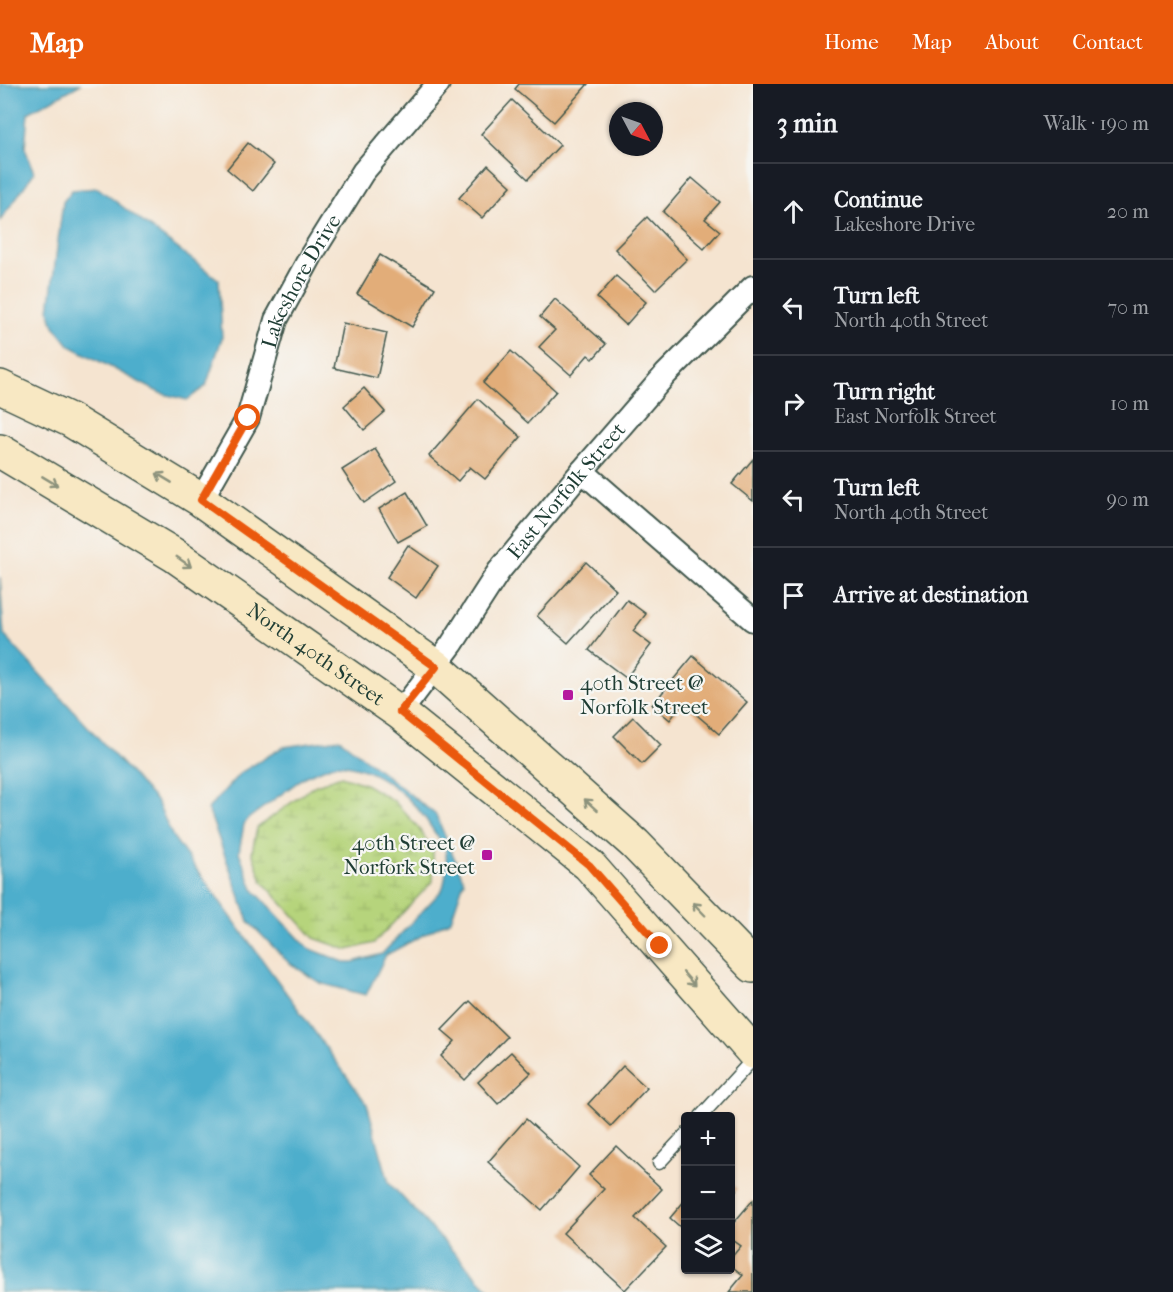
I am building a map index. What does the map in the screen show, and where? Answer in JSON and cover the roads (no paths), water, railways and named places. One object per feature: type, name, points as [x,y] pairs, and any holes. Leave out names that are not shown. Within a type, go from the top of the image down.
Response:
[{"type":"main road","points":[[0,387],[70,420],[201,500],[436,667],[635,844],[753,966]]},
{"type":"main road","name":"North 40th Street","points":[[0,451],[174,555],[400,712],[589,865],[753,1052]]},
{"type":"street","name":"Lakeshore Drive","points":[[201,500],[248,418],[276,320],[312,254],[363,172],[438,84]]},
{"type":"street","name":"East Norfolk Street","points":[[400,712],[436,667],[500,571],[582,471],[666,374],[753,287]]},
{"type":"street","points":[[582,471],[753,620]]},
{"type":"lane","points":[[705,1112],[753,1059]]},
{"type":"lane","points":[[659,1163],[681,1139]]},
{"type":"water","points":[[0,84],[81,84],[28,113],[25,148],[34,173],[0,221]]},
{"type":"water","points":[[98,188],[219,280],[222,338],[206,386],[187,400],[160,393],[70,346],[54,326],[49,310],[63,202],[72,190]]},
{"type":"water","points":[[0,577],[4,635],[157,802],[173,837],[367,1104],[389,1183],[491,1292],[0,1292]]},
{"type":"water","points":[[340,739],[436,815],[464,881],[451,920],[386,955],[366,995],[320,983],[288,962],[249,922],[208,809],[240,773],[283,747]],"holes":[[[335,764],[351,766],[380,777],[406,796],[427,820],[443,844],[446,863],[442,890],[382,954],[353,962],[344,962],[308,948],[253,889],[239,852],[244,824],[249,818],[306,776]]]},
{"type":"place","name":"40th Street @ Norfolk Street","points":[[568,695]]},
{"type":"place","name":"40th Street @ Norfork Street","points":[[487,855]]}]
